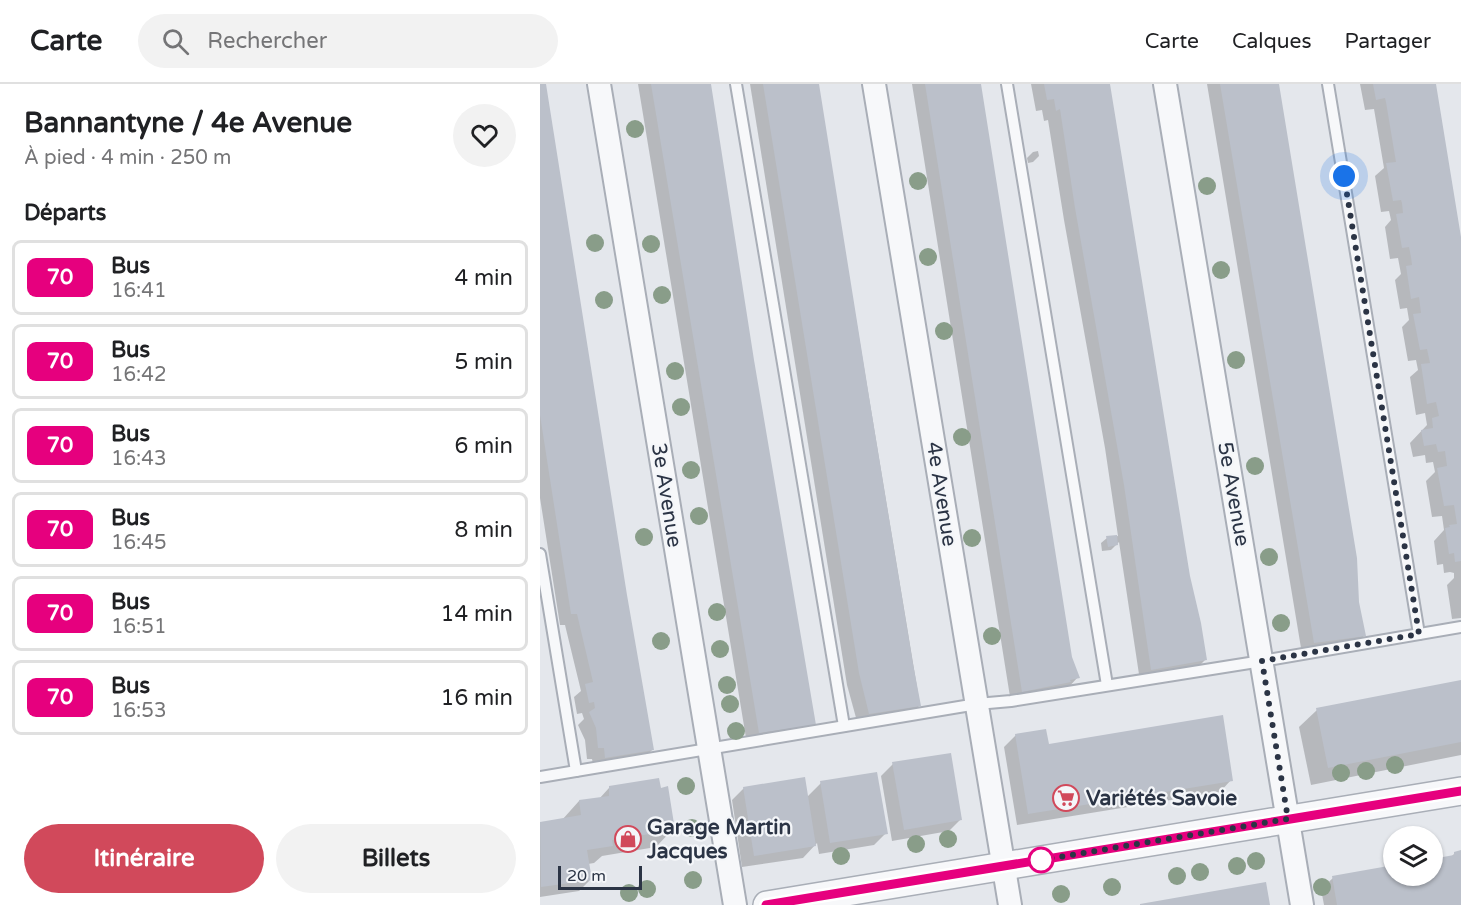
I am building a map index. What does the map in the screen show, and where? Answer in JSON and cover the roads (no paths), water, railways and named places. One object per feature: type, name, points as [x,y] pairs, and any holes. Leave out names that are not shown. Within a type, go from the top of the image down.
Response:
[{"type":"street","name":"3e Avenue","points":[[599,84],[735,905]]},
{"type":"street","name":"4e Avenue","points":[[874,84],[1010,905]]},
{"type":"street","name":"5e Avenue","points":[[1165,84],[1302,905]]},
{"type":"street","points":[[766,905],[1461,791]]},
{"type":"lane","points":[[736,84],[844,726]]},
{"type":"lane","points":[[1007,84],[1107,685]]},
{"type":"lane","points":[[1328,84],[1419,634]]},
{"type":"lane","points":[[540,554],[576,771]]},
{"type":"lane","points":[[540,777],[977,704],[1011,701],[1461,627]]},
{"type":"place","name":"Variétés Savoie","points":[[1066,798]]},
{"type":"place","name":"Garage Martin Jacques","points":[[628,839]]}]
